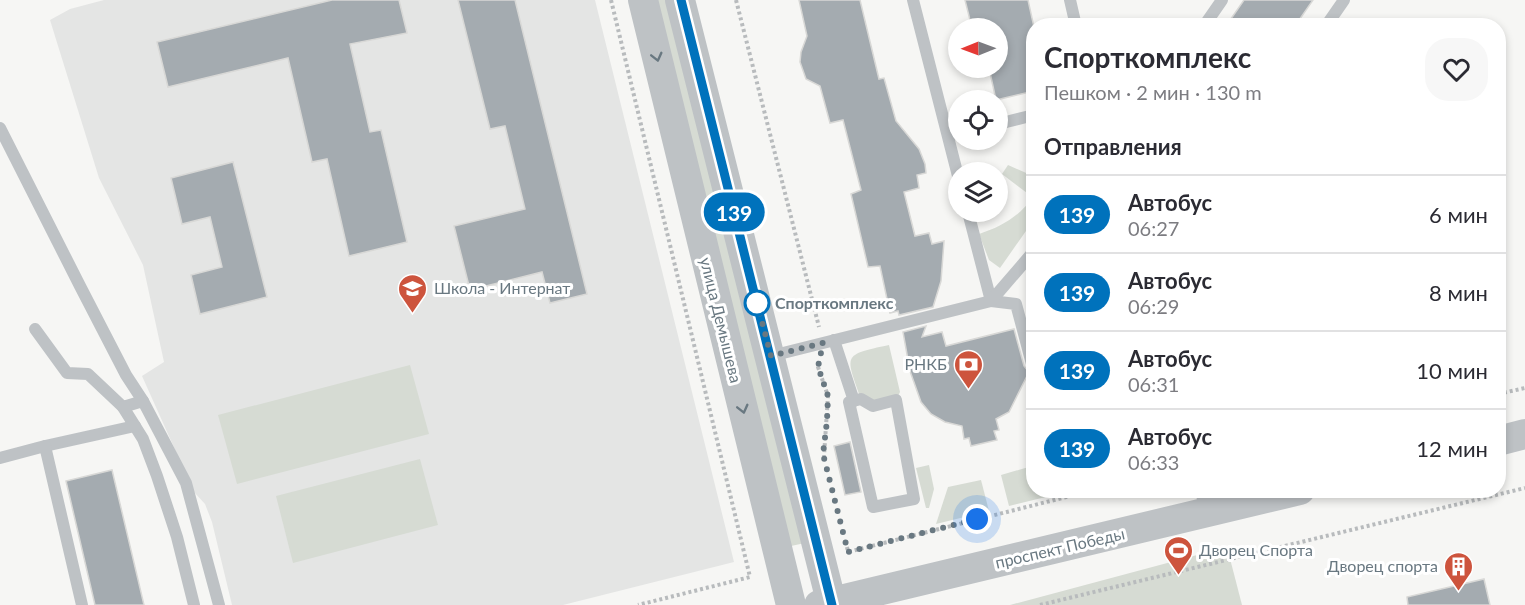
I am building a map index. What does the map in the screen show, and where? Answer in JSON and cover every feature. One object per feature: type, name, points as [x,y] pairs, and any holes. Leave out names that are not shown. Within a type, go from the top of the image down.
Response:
[{"type":"street","name":"улица Демышева","points":[[643,0],[791,605]]},
{"type":"street","points":[[681,0],[771,356],[828,604]]},
{"type":"street","points":[[1506,439],[1525,434]]},
{"type":"street","name":"проспект Победы","points":[[828,604],[1204,502],[1236,498]]},
{"type":"lane","points":[[913,0],[948,117]]},
{"type":"lane","points":[[1070,0],[1074,18]]},
{"type":"lane","points":[[1210,18],[1222,0]]},
{"type":"lane","points":[[1332,18],[1344,0]]},
{"type":"lane","points":[[1008,122],[1026,117]]},
{"type":"lane","points":[[0,128],[126,375],[143,401],[186,483],[219,605]]},
{"type":"lane","points":[[971,222],[991,301]]},
{"type":"lane","points":[[991,301],[1026,261]]},
{"type":"lane","points":[[771,356],[991,301],[1016,304],[1026,342]]},
{"type":"lane","points":[[34,329],[67,373],[88,374],[123,407],[143,439],[177,537],[194,605]]},
{"type":"lane","points":[[828,341],[854,401]]},
{"type":"lane","points":[[861,399],[873,406],[896,400],[914,499],[873,507],[849,402],[854,401],[861,399]]},
{"type":"lane","points":[[123,407],[143,401]]},
{"type":"lane","points":[[0,458],[135,426]]},
{"type":"lane","points":[[45,446],[82,605]]},
{"type":"path","points":[[610,0],[750,577],[638,605]]},
{"type":"path","points":[[736,0],[828,341],[818,367],[828,396],[823,454],[826,465]]},
{"type":"path","points":[[1506,392],[1525,388]]},
{"type":"path","points":[[1506,493],[1525,488]]},
{"type":"path","points":[[846,541],[848,552],[1062,498]]},
{"type":"path","points":[[1040,605],[1484,498]]},
{"type":"shaded area","name":"Школа - Интернат","points":[[104,0],[595,0],[734,562],[563,605],[232,605],[212,522],[205,504],[194,492],[142,376],[164,362],[143,265],[99,178],[50,20],[70,9]]},
{"type":"shaded area","points":[[655,0],[669,0],[805,543],[791,546]]},
{"type":"shaded area","points":[[1008,165],[1026,173],[1026,192],[1008,179]]},
{"type":"shaded area","points":[[1026,205],[1026,231],[1000,268],[989,260],[979,234],[1009,220]]},
{"type":"shaded area","points":[[889,345],[900,392],[896,400],[873,406],[861,399],[852,373],[851,359],[862,351]]},
{"type":"shaded area","points":[[410,365],[429,434],[237,484],[218,415]]},
{"type":"shaded area","points":[[420,459],[438,525],[293,563],[276,496]]},
{"type":"shaded area","points":[[929,465],[934,489],[929,508],[926,508],[916,468]]},
{"type":"shaded area","points":[[1026,468],[1026,498],[1042,498],[1009,506],[1001,475]]},
{"type":"shaded area","points":[[981,480],[989,511],[936,524],[948,487]]},
{"type":"shaded area","name":"Дворец Спорта","points":[[1227,547],[1242,605],[1010,605]]},
{"type":"building","points":[[332,0],[399,0],[407,33],[350,44],[370,132],[381,130],[407,242],[349,256],[327,159],[312,162],[288,58],[168,87],[157,42]]},
{"type":"building","points":[[458,0],[515,0],[587,294],[550,303],[542,272],[470,290],[454,226],[525,209],[505,126],[490,129]]},
{"type":"building","points":[[799,0],[860,0],[879,79],[884,78],[896,121],[919,149],[925,164],[926,173],[917,175],[919,188],[904,192],[915,236],[929,233],[932,244],[944,241],[941,281],[933,307],[899,315],[898,311],[890,313],[880,266],[868,267],[851,194],[861,190],[843,120],[830,123],[820,86],[806,79],[800,62],[807,36]]},
{"type":"building","points":[[965,0],[1028,0],[1032,18],[1026,18],[1026,93],[1008,97],[1008,90],[994,90],[991,78],[1008,78],[1008,18],[970,18]]},
{"type":"building","points":[[1244,0],[1313,0],[1301,18],[1232,18]]},
{"type":"building","points":[[233,162],[267,297],[200,314],[191,275],[222,267],[210,217],[182,224],[171,178]]},
{"type":"building","name":"РНКБ","points":[[926,326],[922,337],[942,332],[946,346],[1014,329],[1026,368],[1026,378],[1009,412],[996,419],[999,430],[994,431],[997,440],[971,446],[969,438],[964,439],[962,426],[945,422],[931,414],[921,402],[910,371],[903,332]]},
{"type":"building","points":[[850,442],[861,492],[845,495],[834,446]]},
{"type":"building","points":[[112,470],[144,605],[95,605],[66,481]]},
{"type":"building","name":"Дворец спорта","points":[[1484,579],[1490,605],[1408,605],[1407,597]]},
{"type":"bus line","name":"139","points":[[681,0],[832,605]]},
{"type":"place","name":"Спорткомплекс","points":[[757,303]]},
{"type":"place","name":"Школа - Интернат","points":[[413,314]]},
{"type":"place","name":"РНКБ","points":[[968,390]]},
{"type":"place","name":"Дворец Спорта","points":[[1178,576]]},
{"type":"place","name":"Дворец спорта","points":[[1459,592]]},
{"type":"route","points":[[757,303],[771,356],[823,343],[818,367],[828,396],[823,454],[848,552],[977,519]]}]
